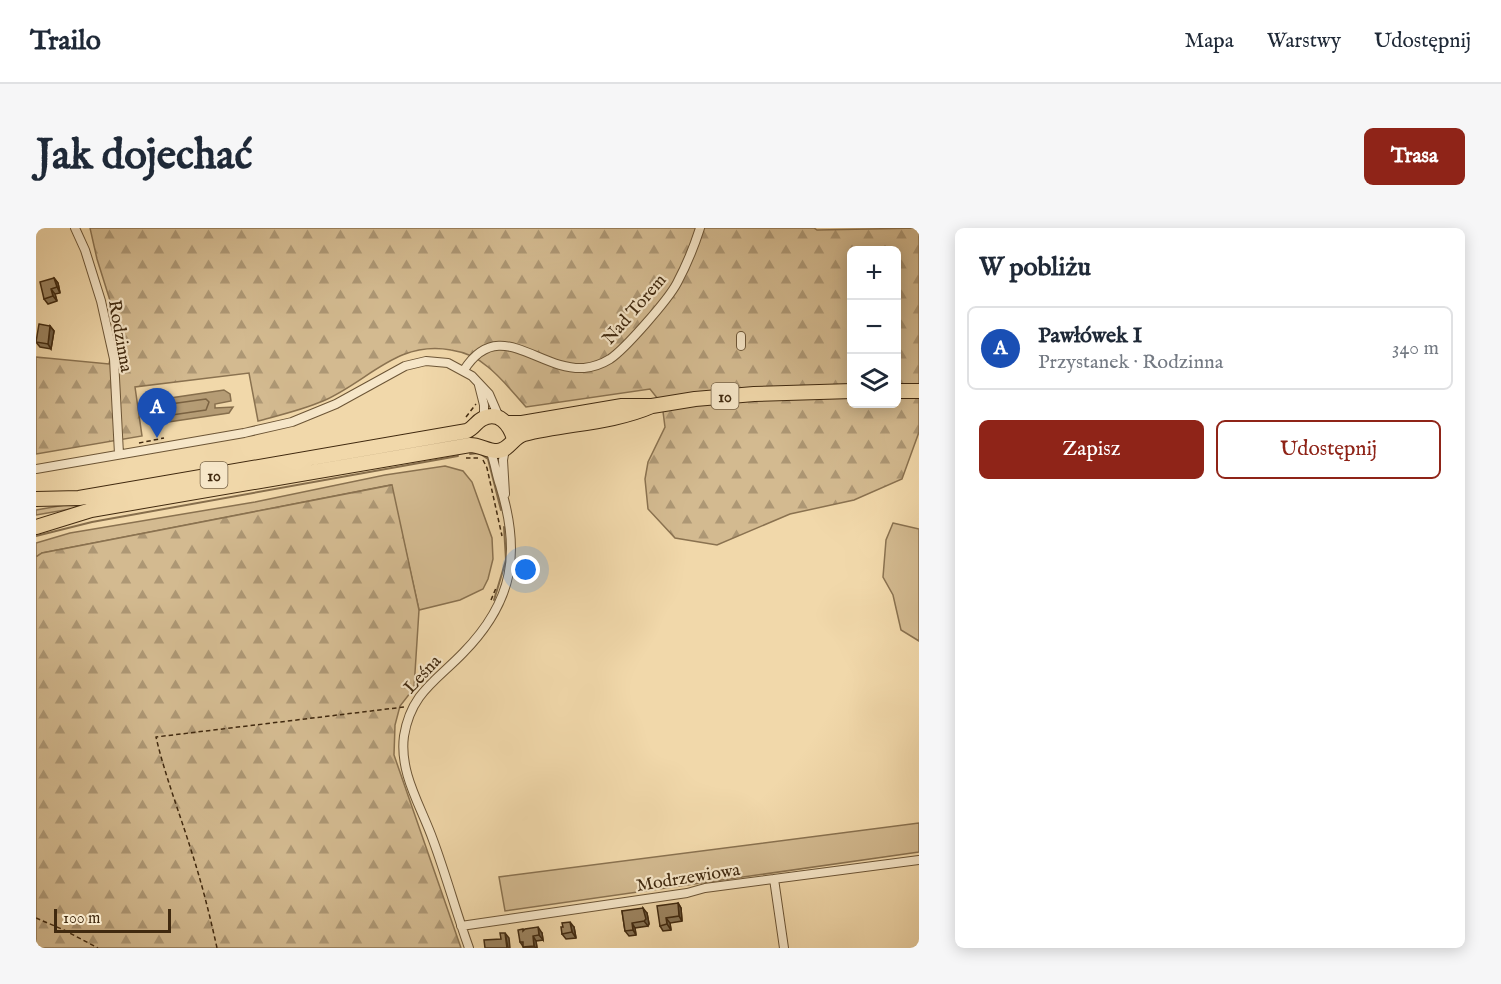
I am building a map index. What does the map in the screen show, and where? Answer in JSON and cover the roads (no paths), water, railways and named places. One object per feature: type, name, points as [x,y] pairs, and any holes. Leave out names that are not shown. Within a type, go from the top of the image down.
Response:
[{"type":"highway","name":"10","points":[[36,499],[79,498],[467,431],[491,416],[514,424],[622,406],[652,406],[695,399],[754,394],[847,391]]},
{"type":"highway","points":[[901,391],[919,391]]},
{"type":"highway","name":"10","points":[[36,527],[91,510],[470,445],[498,451],[522,435],[630,415],[652,406]]},
{"type":"highway","points":[[503,421],[510,444]]},
{"type":"highway","points":[[479,422],[477,439],[486,448]]},
{"type":"street","name":"Rodzinna","points":[[75,228],[85,250],[101,301],[114,359],[119,454]]},
{"type":"street","name":"Nad Torem","points":[[464,370],[480,351],[498,345],[519,349],[552,363],[574,368],[586,368],[608,361],[624,347],[676,285],[700,228]]},
{"type":"street","points":[[741,336],[741,346]]},
{"type":"street","points":[[36,469],[244,433],[292,422],[336,404],[389,374],[418,362],[440,361],[464,370],[489,394],[503,421]]},
{"type":"street","points":[[478,383],[484,405],[479,422]]},
{"type":"street","name":"Leśna","points":[[469,948],[433,839],[406,772],[403,756],[404,738],[412,706],[428,685],[464,653],[484,628],[504,589],[511,564],[512,546],[505,498],[503,460],[510,444]]},
{"type":"street","name":"Leśna","points":[[486,448],[505,498]]},
{"type":"street","name":"Modrzewiowa","points":[[461,926],[774,879],[919,860]]},
{"type":"street","points":[[774,879],[784,948]]},
{"type":"water","points":[[224,390],[230,394],[231,401],[215,404],[215,408],[233,407],[229,413],[155,424],[148,414],[150,401]]},
{"type":"waterway","points":[[470,454],[479,453],[488,459],[501,510]]},
{"type":"waterway","points":[[36,536],[92,522],[458,456]]},
{"type":"waterway","points":[[494,600],[506,560],[504,527]]},
{"type":"place","name":"Pawłówek I","points":[[157,438]]}]
